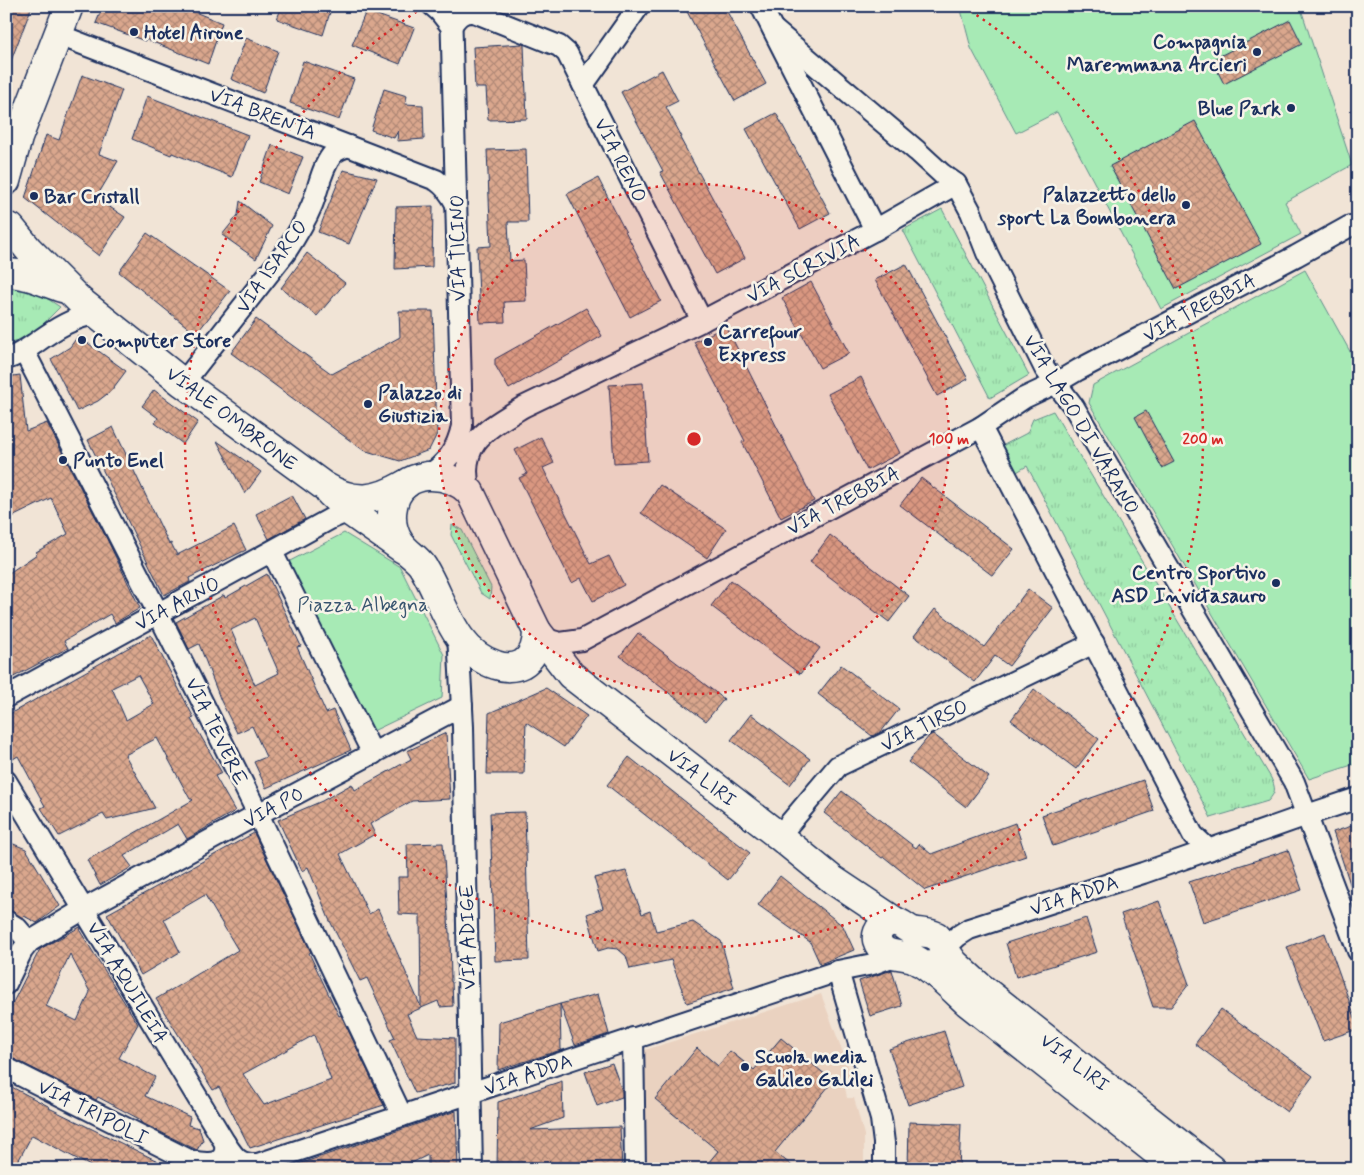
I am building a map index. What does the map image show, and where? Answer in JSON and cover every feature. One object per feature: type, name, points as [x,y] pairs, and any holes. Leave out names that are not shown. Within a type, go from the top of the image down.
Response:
[{"type":"main road","points":[[6,181],[10,142],[43,74],[70,6]]},
{"type":"main road","points":[[6,257],[12,241],[7,218]]},
{"type":"main road","name":"VIALE OMBRONE","points":[[7,218],[29,250],[71,292],[183,383],[324,486],[344,496],[366,499],[382,496],[417,480]]},
{"type":"main road","name":"VIALE OMBRONE","points":[[6,273],[17,273],[71,292]]},
{"type":"main road","points":[[404,549],[398,541],[392,520],[394,501],[399,492],[417,480],[435,476],[450,478],[470,492]]},
{"type":"main road","name":"VIALE OMBRONE","points":[[324,486],[349,512],[404,549]]},
{"type":"main road","name":"VIA LIRI","points":[[470,492],[539,635],[571,675],[779,836],[833,880],[886,928],[913,930],[935,936],[954,963],[978,986],[1211,1169]]},
{"type":"main road","name":"VIA LIRI","points":[[404,549],[416,558],[424,569],[441,605],[458,634],[471,651],[491,664],[503,667],[543,665],[571,675]]},
{"type":"main road","points":[[517,666],[523,664],[531,655],[539,635]]},
{"type":"main road","name":"VIA LIRI","points":[[886,928],[878,940],[880,946],[885,951],[908,959],[948,984],[967,1002],[1178,1169]]},
{"type":"main road","points":[[908,959],[928,965],[938,962],[944,949]]},
{"type":"street","points":[[433,6],[451,26]]},
{"type":"street","name":"VIA TICINO","points":[[417,480],[444,464],[455,448],[460,437],[462,414],[451,6]]},
{"type":"street","points":[[583,85],[639,6]]},
{"type":"street","name":"VIA LAGO DI VARANO","points":[[761,6],[875,230]]},
{"type":"street","name":"VIA RENO","points":[[451,26],[463,13],[468,11],[474,12],[558,46],[567,52],[702,322]]},
{"type":"street","name":"VIA LAGO DI VARANO","points":[[773,29],[956,184],[971,212],[987,253],[1045,369],[1074,407],[1294,782],[1358,951]]},
{"type":"street","name":"VIA BRENTA","points":[[59,35],[436,180],[450,192],[456,204]]},
{"type":"street","name":"VIA ISARCO","points":[[183,383],[285,253],[304,222],[328,162],[339,149],[348,146]]},
{"type":"street","name":"VIA SCRIVIA","points":[[470,492],[466,471],[475,443],[488,430],[523,407],[702,322],[875,230],[956,184]]},
{"type":"street","name":"VIA TREBBIA","points":[[539,635],[552,642],[560,643],[582,640],[981,427],[1024,398],[1056,383],[1350,226]]},
{"type":"street","points":[[15,355],[75,319],[98,314]]},
{"type":"street","name":"VIA TEVERE","points":[[15,355],[158,613],[258,814],[402,1116]]},
{"type":"street","points":[[462,414],[468,426],[483,431],[488,430]]},
{"type":"street","points":[[981,427],[1193,835],[1209,850]]},
{"type":"street","name":"VIA ARNO","points":[[6,697],[330,519],[349,512]]},
{"type":"street","points":[[272,552],[373,754]]},
{"type":"street","name":"VIA ADIGE","points":[[458,634],[462,706],[472,1169]]},
{"type":"street","name":"VIA TIRSO","points":[[779,836],[838,766],[1094,643]]},
{"type":"street","name":"VIA PO","points":[[29,942],[84,909],[258,814],[462,706]]},
{"type":"street","name":"VIA AQUILEIA","points":[[6,781],[225,1144]]},
{"type":"street","points":[[1307,815],[1358,798]]},
{"type":"street","name":"VIA ADDA","points":[[944,949],[969,929],[1143,873],[1307,815]]},
{"type":"street","points":[[6,921],[17,928],[29,942],[6,984]]},
{"type":"street","name":"VIA ADDA","points":[[838,971],[870,952],[886,928]]},
{"type":"street","name":"VIA ADDA","points":[[225,1144],[241,1162],[257,1166],[633,1038],[838,971],[908,959]]},
{"type":"street","points":[[838,971],[881,1119],[884,1143],[884,1169]]},
{"type":"street","points":[[633,1038],[635,1169]]},
{"type":"street","name":"VIA TRIPOLI","points":[[6,1068],[200,1165]]},
{"type":"street","points":[[200,1165],[223,1158],[225,1144]]},
{"type":"shaded area","name":"Scuola media Galileo Galilei","points":[[821,994],[854,1082],[845,1087],[847,1098],[854,1098],[864,1135],[864,1169],[642,1169],[642,1051]]},
{"type":"green space","points":[[960,6],[1300,6],[1352,165],[1285,202],[1301,234],[1161,309],[1057,112],[1016,133],[971,48]]},
{"type":"green space","points":[[942,209],[1029,375],[990,398],[903,230]]},
{"type":"green space","name":"Centro Sportivo ASD Invictasauro","points":[[1305,270],[1358,366],[1358,763],[1309,779],[1089,403],[1093,385]]},
{"type":"green space","points":[[23,288],[45,297],[60,307],[36,331],[6,346],[6,289]]},
{"type":"green space","points":[[1053,411],[1271,778],[1274,790],[1273,795],[1268,801],[1211,818],[1027,466],[1015,473],[1002,446],[1027,433],[1033,419]]},
{"type":"green space","points":[[452,525],[462,530],[491,587],[490,599],[481,593],[451,535]]},
{"type":"green space","name":"Piazza Albegna","points":[[344,533],[400,567],[444,655],[442,698],[373,731],[321,631],[288,562]]},
{"type":"building","points":[[6,6],[32,6],[7,71],[6,71]]},
{"type":"building","points":[[103,6],[180,6],[222,23],[208,64],[145,39],[145,41],[96,23]]},
{"type":"building","points":[[282,6],[332,6],[323,35],[277,19]]},
{"type":"building","points":[[684,6],[724,6],[766,84],[735,101]]},
{"type":"building","points":[[366,11],[414,28],[400,64],[352,45]]},
{"type":"building","name":"Compagnia Maremmana Arcieri","points":[[1290,20],[1302,44],[1224,84],[1212,60]]},
{"type":"building","points":[[246,38],[278,51],[263,93],[231,79]]},
{"type":"building","points":[[523,44],[527,119],[488,120],[486,88],[475,88],[473,47]]},
{"type":"building","points":[[303,61],[354,79],[339,120],[290,103]]},
{"type":"building","points":[[662,70],[678,101],[666,107],[682,137],[680,138],[745,258],[715,274],[660,172],[663,171],[621,92]]},
{"type":"building","points":[[82,75],[122,90],[99,154],[118,161],[96,198],[125,217],[99,256],[25,198],[46,135],[59,140]]},
{"type":"building","points":[[384,89],[407,96],[405,104],[423,105],[424,139],[397,141],[398,131],[394,138],[371,130]]},
{"type":"building","points":[[147,96],[248,135],[232,177],[132,139]]},
{"type":"building","points":[[776,113],[830,213],[800,229],[746,129]]},
{"type":"building","name":"Palazzetto dello sport La Bombonera","points":[[1195,121],[1261,244],[1176,289],[1110,166]]},
{"type":"building","points":[[272,145],[303,157],[288,194],[259,182]]},
{"type":"building","points":[[526,149],[528,222],[508,222],[510,261],[524,260],[526,301],[504,302],[505,322],[480,323],[477,247],[491,246],[487,150]]},
{"type":"building","points":[[343,170],[377,178],[349,244],[318,232]]},
{"type":"building","points":[[598,178],[661,301],[630,317],[567,194]]},
{"type":"building","points":[[240,201],[272,226],[256,259],[222,235],[238,215]]},
{"type":"building","points":[[433,206],[432,267],[395,269],[396,207]]},
{"type":"building","points":[[147,233],[230,291],[196,334],[119,272]]},
{"type":"building","points":[[307,253],[345,283],[317,316],[281,288]]},
{"type":"building","points":[[906,264],[968,379],[937,396],[875,280]]},
{"type":"building","points":[[811,282],[849,353],[820,368],[782,298]]},
{"type":"building","points":[[586,308],[602,336],[509,389],[495,365],[495,359]]},
{"type":"building","name":"Palazzo di Giustizia","points":[[399,311],[433,311],[437,434],[429,450],[400,461],[363,450],[231,353],[256,319],[332,374],[400,337]]},
{"type":"building","points":[[726,326],[814,501],[781,518],[742,442],[745,441],[694,342]]},
{"type":"building","points":[[78,336],[126,371],[111,391],[98,401],[77,411],[51,359],[70,347]]},
{"type":"building","points":[[20,375],[26,431],[47,423],[107,539],[140,608],[115,623],[110,614],[64,641],[68,648],[6,681],[6,575],[37,554],[36,552],[68,534],[51,498],[6,520],[6,377]]},
{"type":"building","points":[[861,377],[900,453],[867,470],[828,394]]},
{"type":"building","points":[[643,383],[648,461],[614,463],[609,385]]},
{"type":"building","points":[[154,390],[198,422],[183,444],[155,423],[158,418],[142,406]]},
{"type":"building","points":[[1146,411],[1174,462],[1162,468],[1135,417]]},
{"type":"building","points":[[113,427],[169,544],[171,543],[177,555],[234,526],[246,550],[189,578],[190,582],[164,595],[88,440]]},
{"type":"building","points":[[541,437],[554,463],[543,468],[591,564],[609,556],[624,585],[593,601],[581,578],[572,583],[519,478],[527,474],[515,450]]},
{"type":"building","points":[[217,441],[261,472],[245,494]]},
{"type":"building","points":[[921,478],[1014,549],[993,576],[900,505]]},
{"type":"building","points":[[660,485],[726,529],[707,558],[641,513]]},
{"type":"building","points":[[292,495],[305,519],[269,539],[256,514]]},
{"type":"building","points":[[830,535],[909,596],[889,622],[810,562]]},
{"type":"building","points":[[267,574],[301,646],[297,647],[326,713],[333,710],[351,750],[266,788],[254,762],[266,757],[252,726],[237,733],[221,701],[199,644],[189,649],[176,622],[224,595],[225,598]],"holes":[[[255,618],[279,673],[255,685],[231,630]]]},
{"type":"building","points":[[731,580],[820,648],[800,674],[711,606]]},
{"type":"building","points":[[1028,589],[1053,608],[1009,666],[995,656],[975,682],[914,636],[935,609],[984,647]]},
{"type":"building","points":[[638,633],[724,699],[706,721],[620,656]]},
{"type":"building","points":[[151,635],[194,718],[191,719],[222,773],[215,776],[235,811],[187,839],[178,824],[124,856],[132,867],[100,885],[87,860],[193,800],[190,799],[157,738],[125,755],[155,808],[107,820],[103,814],[59,836],[41,808],[45,806],[18,756],[13,759],[6,745],[6,716]],"holes":[[[138,675],[154,704],[126,720],[112,688]]]},
{"type":"building","points":[[841,665],[899,709],[881,732],[872,736],[818,694]]},
{"type":"building","points":[[546,688],[587,716],[564,747],[526,722],[524,774],[487,774],[489,713]]},
{"type":"building","points":[[1034,689],[1099,739],[1076,769],[1011,720]]},
{"type":"building","points":[[751,714],[810,759],[790,785],[731,740]]},
{"type":"building","points":[[446,733],[450,799],[412,801],[370,824],[375,834],[340,854],[369,914],[378,909],[421,1007],[420,915],[399,914],[398,877],[408,877],[407,844],[443,843],[453,1006],[440,1007],[438,1001],[407,1014],[417,1036],[455,1038],[455,1083],[415,1093],[390,1040],[395,1038],[367,978],[360,981],[329,919],[308,867],[302,871],[278,820],[322,801],[352,784],[355,790],[411,759],[407,751]]},
{"type":"building","points":[[933,734],[989,777],[966,807],[908,762],[929,736]]},
{"type":"building","points":[[629,757],[750,853],[728,880],[607,785]]},
{"type":"building","points":[[1143,780],[1154,811],[1053,846],[1042,815]]},
{"type":"building","points":[[842,791],[916,848],[919,844],[931,854],[1015,823],[1026,856],[925,890],[824,813]]},
{"type":"building","points":[[525,812],[529,960],[495,961],[490,813]]},
{"type":"building","points":[[1358,824],[1358,899],[1355,899],[1333,832]]},
{"type":"building","points":[[254,833],[311,952],[309,953],[339,1016],[341,1015],[384,1105],[250,1148],[219,1087],[213,1090],[156,999],[238,950],[205,895],[164,919],[180,952],[141,975],[107,914]],"holes":[[[314,1035],[331,1080],[264,1105],[243,1074]]]},
{"type":"building","points":[[6,841],[26,849],[60,906],[37,923],[6,909]]},
{"type":"building","points":[[1288,850],[1302,890],[1203,922],[1189,882]]},
{"type":"building","points":[[626,871],[642,914],[650,911],[656,931],[693,922],[721,941],[734,988],[687,1003],[671,960],[630,969],[626,956],[618,949],[608,948],[598,951],[587,914],[603,908],[594,878]]},
{"type":"building","points":[[780,876],[843,926],[854,950],[820,964],[810,942],[758,905]]},
{"type":"building","points":[[1159,901],[1189,984],[1171,1007],[1153,1007],[1121,914]]},
{"type":"building","points":[[1086,918],[1097,952],[1016,977],[1006,943]]},
{"type":"building","points":[[80,927],[80,931],[138,1024],[119,1058],[155,1077],[145,1096],[190,1117],[188,1125],[199,1128],[203,1140],[197,1150],[140,1122],[141,1120],[98,1097],[96,1100],[6,1055],[6,1016],[40,949]],"holes":[[[70,954],[90,992],[77,1021],[46,1006]]]},
{"type":"building","points":[[1325,933],[1358,1029],[1323,1041],[1287,947]]},
{"type":"building","points":[[892,970],[902,1006],[870,1016],[859,981]]},
{"type":"building","points":[[598,994],[609,1034],[575,1045],[560,1004]]},
{"type":"building","points":[[560,1004],[561,1050],[498,1070],[499,1022]]},
{"type":"building","points":[[1221,1009],[1313,1076],[1287,1112],[1195,1044]]},
{"type":"building","points":[[944,1031],[962,1087],[908,1105],[889,1049]]},
{"type":"building","points":[[781,1038],[833,1081],[775,1152],[796,1169],[703,1169],[718,1151],[655,1099],[697,1048],[718,1066],[730,1051],[754,1070]]},
{"type":"building","points":[[612,1063],[622,1091],[622,1097],[597,1106],[585,1072]]},
{"type":"building","points":[[562,1081],[563,1118],[530,1130],[620,1127],[622,1169],[497,1169],[498,1102]]},
{"type":"building","points":[[6,1084],[49,1108],[174,1169],[96,1169],[32,1135],[14,1169],[6,1169]]},
{"type":"building","points":[[456,1111],[458,1169],[428,1169],[428,1155],[399,1169],[284,1169]]},
{"type":"building","points":[[909,1122],[961,1124],[959,1169],[908,1169]]},
{"type":"place","name":"Hotel Airone","points":[[134,32]]},
{"type":"place","name":"Compagnia Maremmana Arcieri","points":[[1257,52]]},
{"type":"place","name":"Blue Park","points":[[1291,108]]},
{"type":"place","name":"Bar Cristall","points":[[34,196]]},
{"type":"place","name":"Palazzetto dello sport La Bombonera","points":[[1186,205]]},
{"type":"place","name":"Computer Store","points":[[82,340]]},
{"type":"place","name":"Carrefour Express","points":[[708,342]]},
{"type":"place","name":"Palazzo di Giustizia","points":[[368,404]]},
{"type":"place","name":"Punto Enel","points":[[63,460]]},
{"type":"place","name":"Centro Sportivo ASD Invictasauro","points":[[1276,583]]},
{"type":"place","name":"Scuola media Galileo Galilei","points":[[745,1067]]}]
